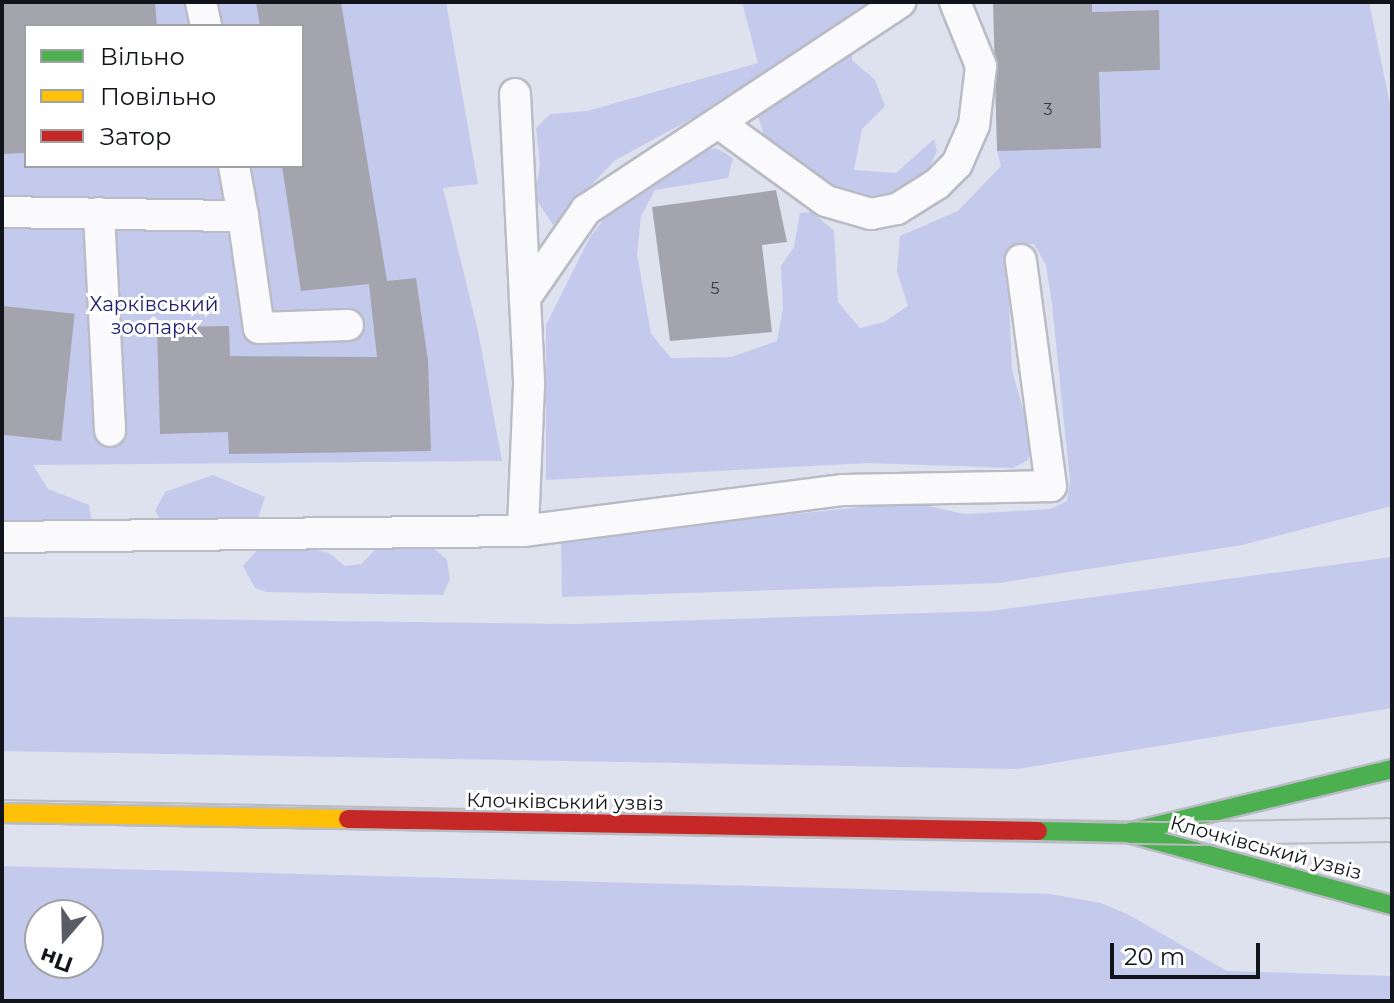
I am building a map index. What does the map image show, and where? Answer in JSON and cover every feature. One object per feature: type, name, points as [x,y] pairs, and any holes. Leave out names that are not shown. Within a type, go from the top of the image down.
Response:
[{"type":"main road","name":"Клочківський узвіз","points":[[1128,833],[1392,769]]},
{"type":"main road","name":"Клочківський узвіз","points":[[2,813],[1128,833],[1392,905]]},
{"type":"lane","points":[[201,2],[206,24]]},
{"type":"lane","points":[[525,298],[586,210],[900,2]]},
{"type":"lane","points":[[720,124],[826,201],[871,214],[897,209],[937,184],[957,164],[974,125],[981,66],[955,2]]},
{"type":"lane","points":[[515,94],[529,385],[523,531]]},
{"type":"lane","points":[[234,168],[259,328],[348,325]]},
{"type":"lane","points":[[2,212],[243,216]]},
{"type":"lane","points":[[99,213],[110,431]]},
{"type":"lane","points":[[2,537],[523,531],[843,490],[1051,486],[1021,260]]},
{"type":"green space","name":"Харківський зоопарк","points":[[2,2],[446,2],[478,184],[443,188],[478,331],[502,461],[33,465],[48,489],[89,505],[92,524],[2,522]]},
{"type":"green space","points":[[742,2],[875,2],[853,17],[852,60],[875,80],[885,106],[862,129],[854,170],[896,173],[934,139],[937,151],[927,173],[878,199],[836,189],[766,142],[757,112],[732,105],[691,119],[614,161],[553,225],[535,197],[540,164],[536,128],[550,114],[587,111],[758,63]]},
{"type":"green space","points":[[1092,2],[1369,2],[1392,114],[1392,506],[1242,545],[999,583],[562,597],[561,538],[911,502],[964,514],[1051,509],[1067,501],[1070,481],[1052,304],[1046,265],[1034,244],[1015,245],[1007,259],[1012,370],[1033,445],[1028,460],[1013,468],[868,463],[546,480],[546,325],[589,239],[620,197],[685,155],[716,148],[733,158],[728,178],[655,190],[641,216],[637,254],[651,334],[671,358],[732,357],[777,341],[783,308],[781,266],[794,247],[800,213],[812,212],[834,231],[838,302],[860,328],[884,322],[908,306],[897,271],[900,236],[958,211],[1001,166],[997,151],[1099,72],[1160,70],[1159,10],[1092,12]]},
{"type":"green space","points":[[213,475],[265,497],[258,518],[225,527],[163,524],[155,511],[165,492]]},
{"type":"green space","points":[[401,540],[434,548],[447,560],[450,579],[443,595],[266,592],[255,588],[243,566],[260,547],[296,545],[329,553],[345,566],[361,564],[381,544]]},
{"type":"green space","points":[[1392,557],[1392,708],[1017,769],[2,751],[2,617],[571,624],[990,611]]},
{"type":"green space","points":[[2,866],[1050,894],[1101,903],[1129,915],[1227,971],[1392,976],[1392,1001],[2,1001]]},
{"type":"building","points":[[2,2],[155,2],[157,24],[24,24],[24,153],[2,154]]},
{"type":"building","points":[[256,2],[341,2],[387,281],[416,278],[428,361],[431,451],[229,454],[228,432],[160,434],[157,327],[229,326],[230,356],[377,357],[369,284],[301,291],[282,168],[304,168],[304,24],[260,24]]},
{"type":"building","points":[[993,2],[1092,2],[1092,12],[1159,10],[1160,70],[1099,72],[1101,148],[997,151]]},
{"type":"building","points":[[776,190],[787,242],[762,245],[772,332],[670,341],[652,207]]},
{"type":"building","points":[[2,306],[75,314],[61,441],[2,435]]},
{"type":"tram line","points":[[2,800],[1162,822],[1392,818]]},
{"type":"tram line","points":[[2,823],[1200,845],[1392,842]]},
{"type":"traffic: fast","points":[[1130,832],[1392,769]]},
{"type":"traffic: fast","points":[[1038,831],[1128,833],[1392,905]]},
{"type":"traffic: slow","points":[[2,813],[348,819]]},
{"type":"traffic: jam","points":[[348,819],[1038,831]]}]
